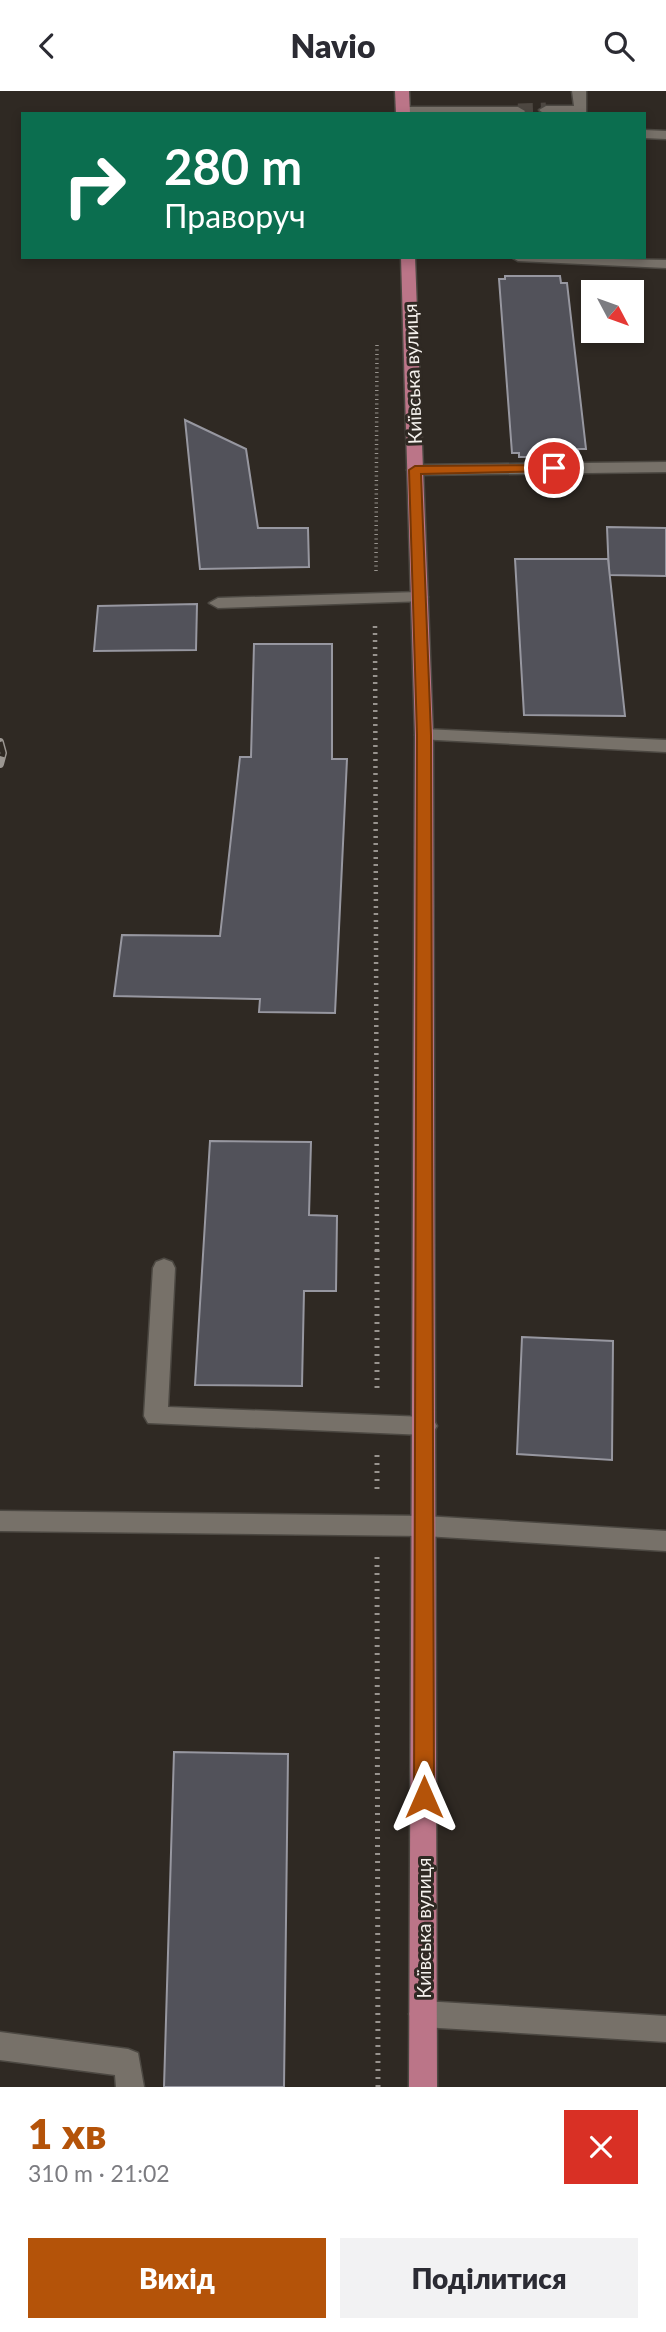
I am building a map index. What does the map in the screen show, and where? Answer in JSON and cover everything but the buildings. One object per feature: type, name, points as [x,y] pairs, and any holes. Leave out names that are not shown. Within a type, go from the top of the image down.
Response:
[{"type":"main road","points":[[402,91],[403,112]]},
{"type":"main road","name":"Київська вулиця","points":[[408,259],[424,735],[423,2087]]},
{"type":"street","points":[[546,110],[585,112],[579,91]]},
{"type":"street","points":[[460,112],[518,111]]},
{"type":"street","points":[[646,134],[666,135]]},
{"type":"street","points":[[560,259],[666,264]]},
{"type":"street","points":[[415,470],[666,467]]},
{"type":"street","points":[[218,603],[419,597]]},
{"type":"street","points":[[424,735],[666,747]]},
{"type":"street","points":[[164,1268],[156,1416],[425,1426]]},
{"type":"street","points":[[0,1521],[425,1525],[666,1541]]},
{"type":"street","points":[[423,2014],[666,2029]]},
{"type":"street","points":[[0,2046],[128,2063],[130,2087]]},
{"type":"path","points":[[377,339],[377,1400]]},
{"type":"path","points":[[377,1441],[378,2087]]},
{"type":"tunnel","points":[[518,111],[546,110]]},
{"type":"railway","points":[[0,742],[3,753],[0,764]]},
{"type":"route","points":[[424,1797],[424,735],[415,470],[554,468]]}]
